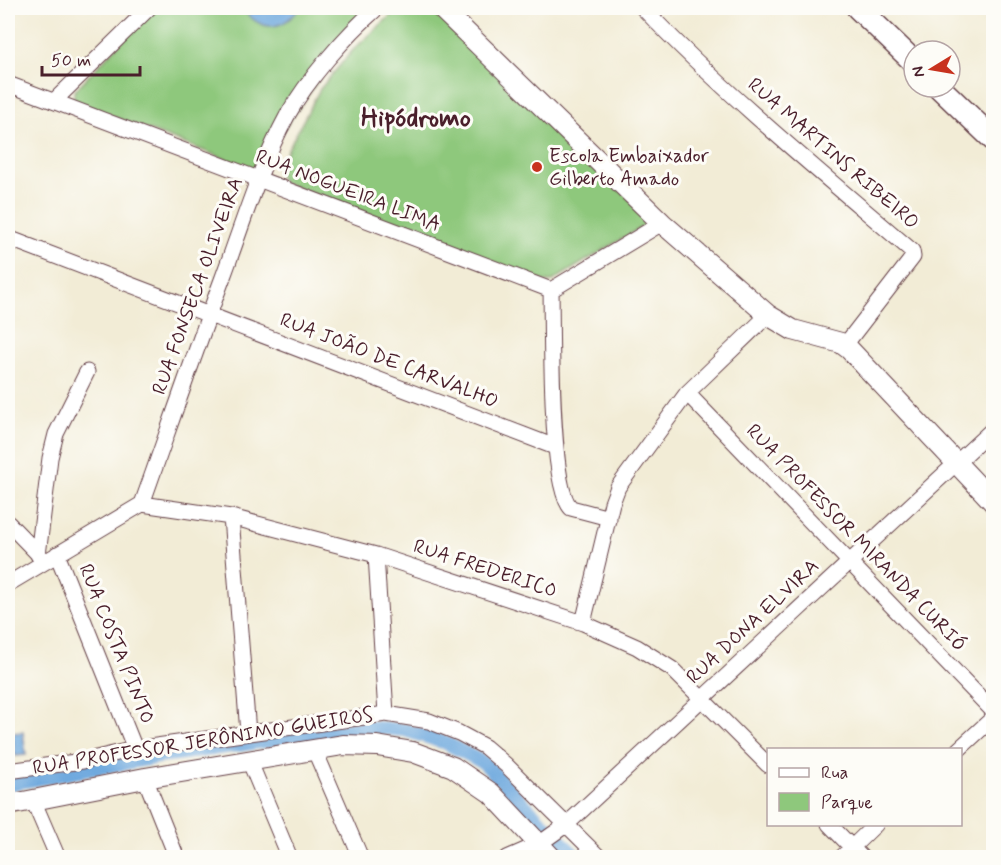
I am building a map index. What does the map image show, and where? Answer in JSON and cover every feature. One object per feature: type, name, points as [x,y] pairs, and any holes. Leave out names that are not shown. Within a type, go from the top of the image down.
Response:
[{"type":"main road","points":[[858,8],[902,50]]},
{"type":"main road","points":[[951,99],[993,140]]},
{"type":"street","points":[[54,101],[149,8]]},
{"type":"street","name":"RUA FONSECA OLIVEIRA","points":[[142,504],[208,315],[259,180],[288,114],[313,78],[364,19],[377,8]]},
{"type":"street","points":[[441,8],[663,223],[768,315],[793,330],[845,345],[993,503]]},
{"type":"street","name":"RUA MARTINS RIBEIRO","points":[[643,8],[682,49],[724,87],[912,251],[913,257],[845,345]]},
{"type":"street","name":"RUA NOGUEIRA LIMA","points":[[8,84],[551,290]]},
{"type":"street","points":[[609,518],[571,508],[563,496],[555,447],[551,290],[663,223]]},
{"type":"street","name":"RUA JOÃO DE CARVALHO","points":[[8,238],[555,447]]},
{"type":"street","points":[[583,623],[618,488],[687,393],[768,315]]},
{"type":"street","points":[[47,557],[50,458],[56,434],[87,372]]},
{"type":"street","name":"RUA PROFESSOR MIRANDA CURIÓ","points":[[687,393],[993,712]]},
{"type":"street","name":"RUA DONA ELVIRA","points":[[507,858],[546,847],[564,826],[993,428]]},
{"type":"street","points":[[8,584],[47,557],[142,504]]},
{"type":"street","name":"RUA FREDERICO","points":[[142,504],[231,517],[376,555],[583,623],[637,647],[672,669],[767,764]]},
{"type":"street","points":[[231,517],[248,733]]},
{"type":"street","points":[[8,523],[47,557]]},
{"type":"street","points":[[376,555],[386,714]]},
{"type":"street","name":"RUA COSTA PINTO","points":[[47,557],[135,749]]},
{"type":"street","name":"RUA PROFESSOR JERÔNIMO GUEIROS","points":[[8,771],[83,761],[135,749],[386,714],[429,721],[486,747],[564,826],[600,858]]},
{"type":"street","points":[[960,748],[993,717]]},
{"type":"street","name":"RUA PROFESSOR JERÔNIMO GUEIROS","points":[[8,805],[249,760],[343,746],[377,746],[412,752],[453,767],[491,793],[546,847]]},
{"type":"street","points":[[315,751],[361,858]]},
{"type":"street","points":[[249,760],[290,858]]},
{"type":"street","points":[[145,778],[177,858]]},
{"type":"street","points":[[33,800],[58,858]]},
{"type":"street","points":[[830,826],[852,854],[875,826]]},
{"type":"green space","points":[[154,8],[374,8],[361,20],[255,170],[74,102],[74,91]]},
{"type":"green space","points":[[399,8],[436,8],[647,216],[648,223],[551,282],[545,282],[282,182],[278,171],[280,164],[320,89],[352,51]]},
{"type":"water","points":[[241,8],[300,8],[285,22],[270,26],[256,21]]},
{"type":"water","points":[[23,732],[26,755],[15,756],[12,733]]},
{"type":"waterway","points":[[8,784],[169,755],[365,727],[405,730],[446,743],[484,763],[577,858]]},
{"type":"place","name":"Escola Embaixador Gilberto Amado","points":[[537,167]]},
{"type":"district","name":"Hipódromo","points":[[416,119]]}]
